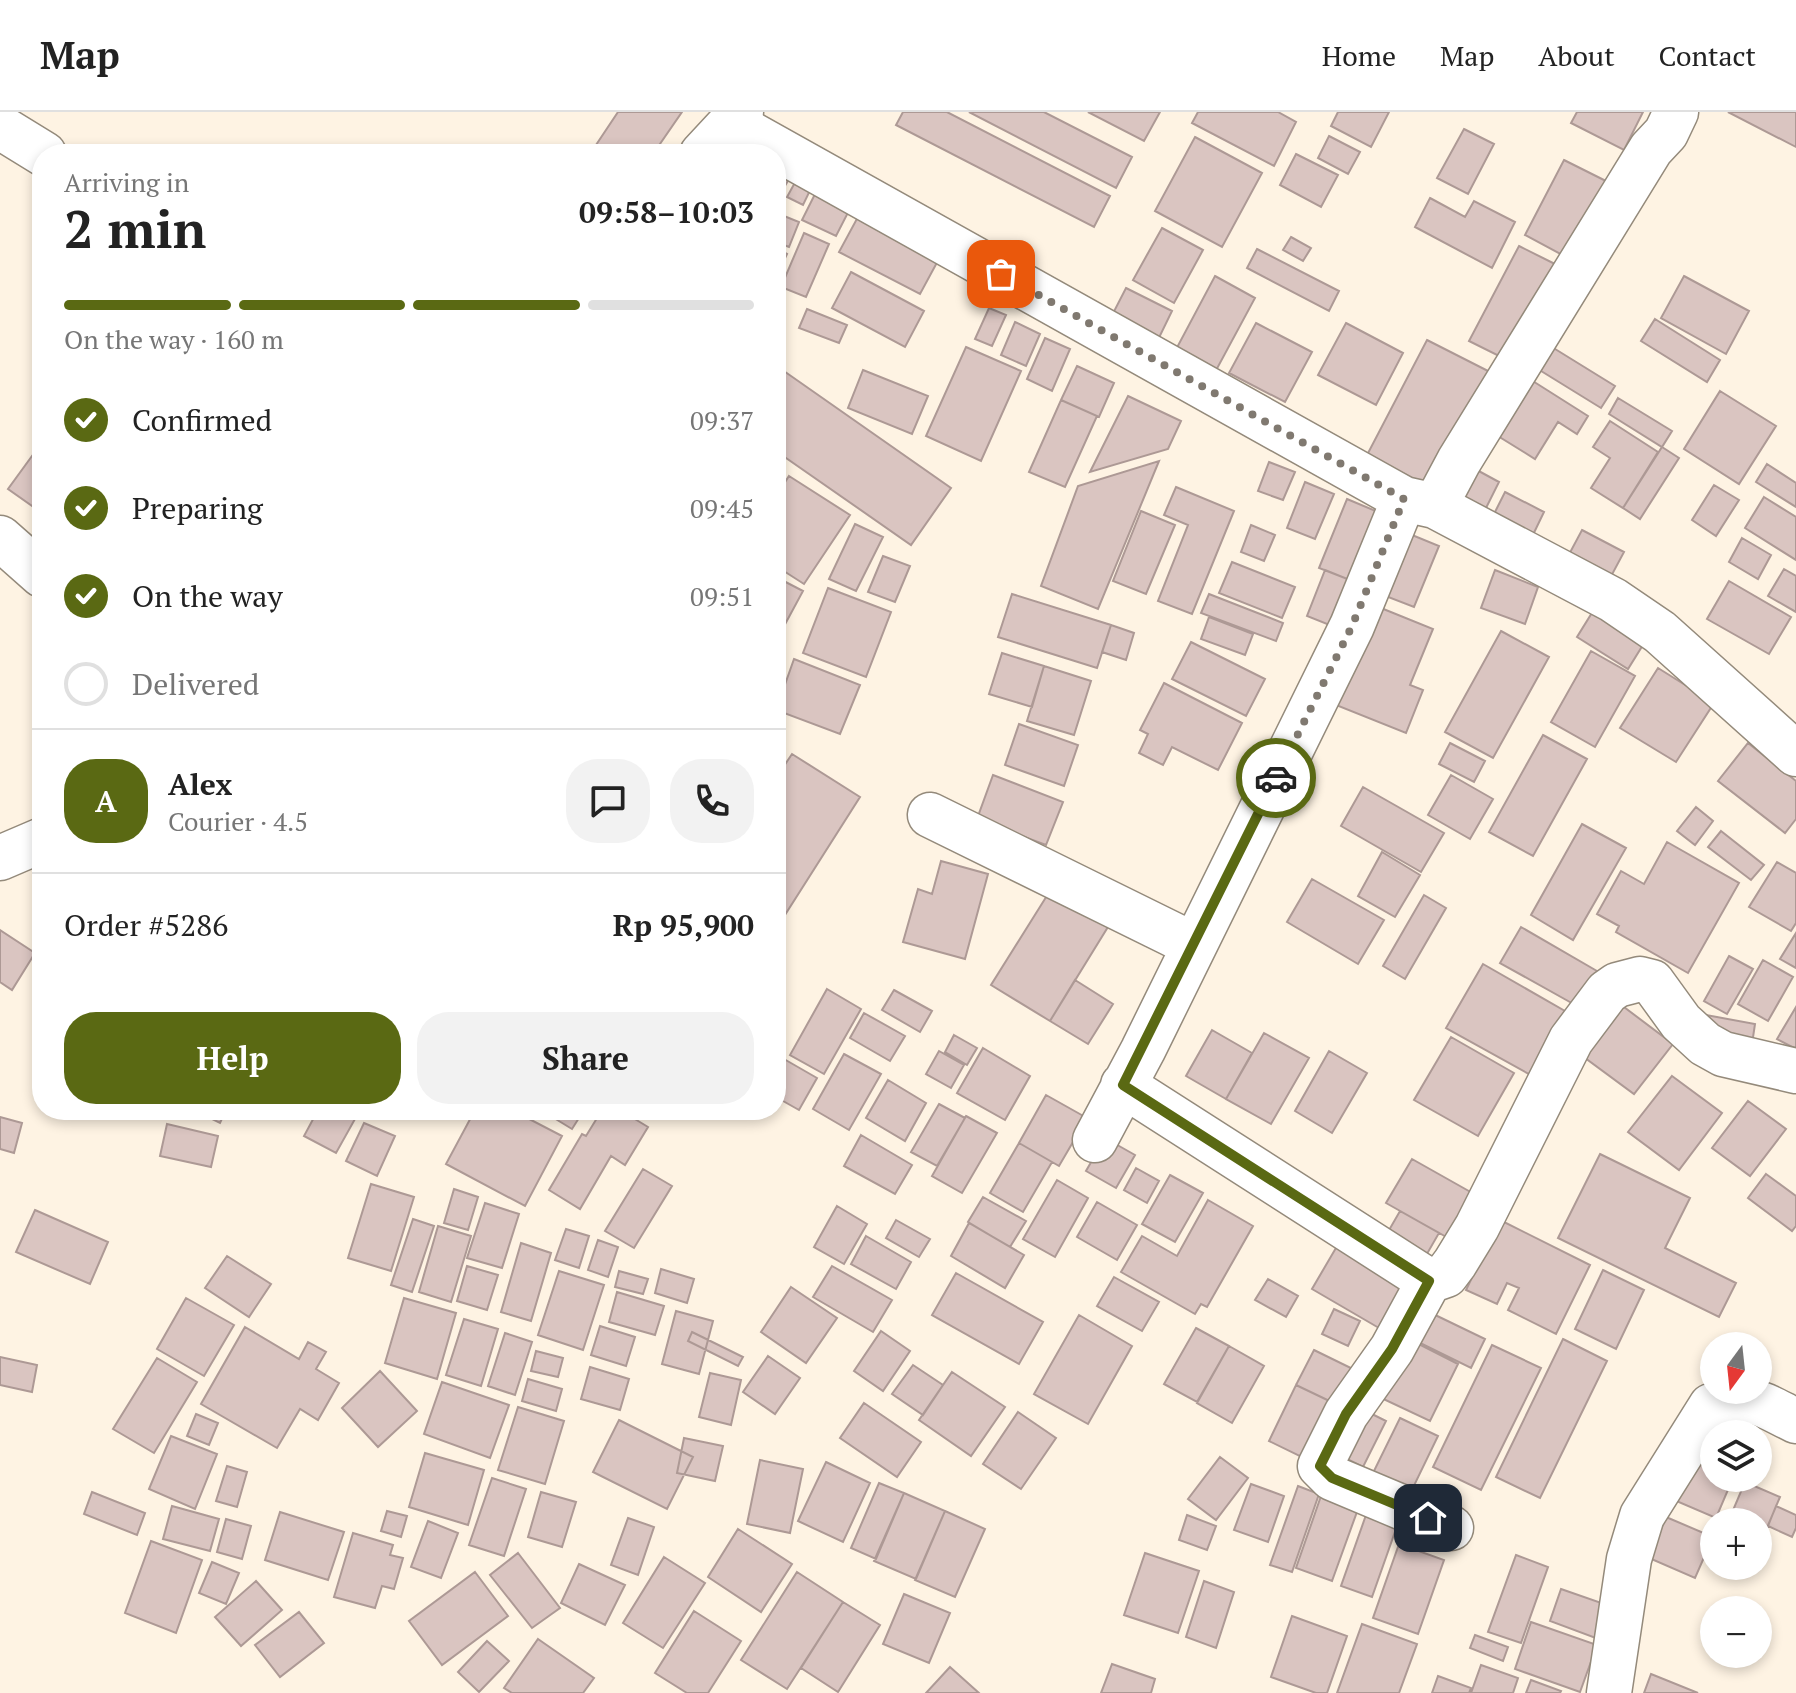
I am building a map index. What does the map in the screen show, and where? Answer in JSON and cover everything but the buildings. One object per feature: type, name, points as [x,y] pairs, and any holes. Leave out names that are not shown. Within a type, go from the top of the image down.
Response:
[{"type":"street","points":[[1095,1140],[1352,626],[1419,503],[1467,447],[1651,149],[1666,133],[1676,112]]},
{"type":"street","points":[[712,144],[737,118],[783,144]]},
{"type":"street","points":[[0,127],[32,147]]},
{"type":"street","points":[[786,146],[1419,503],[1613,600],[1660,632],[1796,754]]},
{"type":"street","points":[[0,538],[32,566]]},
{"type":"street","points":[[930,815],[1194,945]]},
{"type":"street","points":[[0,858],[32,844]]},
{"type":"street","points":[[1451,1528],[1332,1478],[1320,1466],[1346,1414],[1392,1349],[1429,1281],[1446,1275],[1477,1227],[1571,1040],[1607,992],[1617,985],[1640,979],[1652,982],[1681,1022],[1705,1044],[1723,1054],[1796,1071]]},
{"type":"street","points":[[1123,1085],[1429,1281]]},
{"type":"street","points":[[1609,1693],[1629,1559],[1642,1516],[1711,1406],[1729,1399],[1752,1399],[1796,1421]]},
{"type":"way so far","points":[[1001,274],[1404,499],[1352,626],[1276,778]]},
{"type":"route","points":[[1276,778],[1123,1085],[1429,1281],[1392,1349],[1346,1414],[1320,1466],[1332,1478],[1428,1518]]}]
